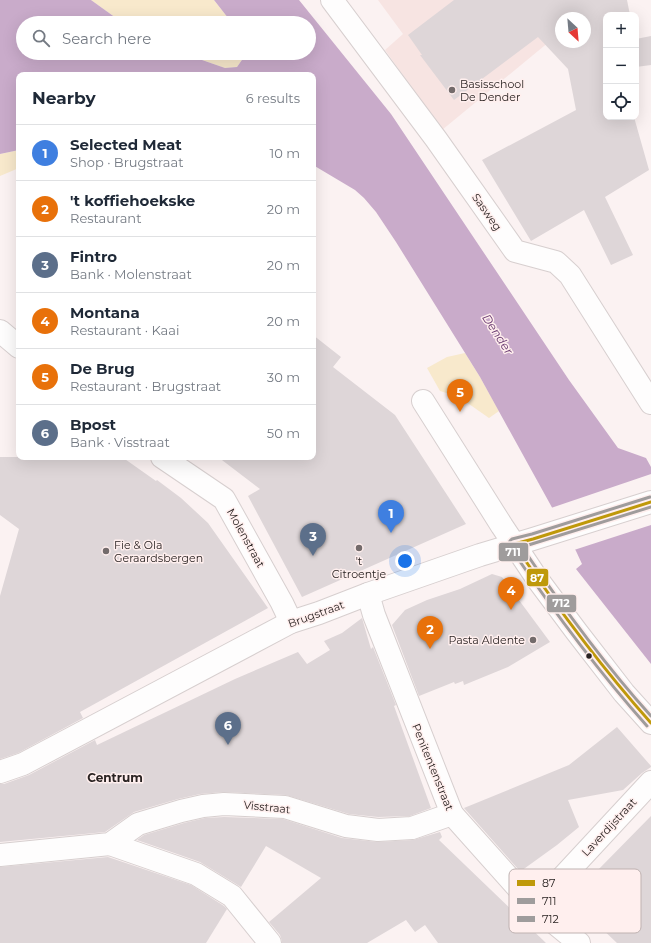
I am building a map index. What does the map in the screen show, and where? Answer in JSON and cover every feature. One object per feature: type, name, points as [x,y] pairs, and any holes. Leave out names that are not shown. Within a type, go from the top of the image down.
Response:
[{"type":"street","name":"Sasweg","points":[[332,0],[436,139],[515,251],[556,262],[570,274],[651,403]]},
{"type":"street","points":[[0,331],[16,344]]},
{"type":"street","points":[[423,400],[538,580],[624,693],[651,723]]},
{"type":"street","name":"Molenstraat","points":[[166,460],[224,499],[291,622]]},
{"type":"street","name":"Brugstraat","points":[[0,772],[23,764],[291,622],[480,555],[651,502]]},
{"type":"street","name":"Penitentenstraat","points":[[368,594],[374,615],[452,814],[509,879]]},
{"type":"street","name":"Laverdijstraat","points":[[570,869],[651,782]]},
{"type":"street","name":"Visstraat","points":[[110,844],[138,824],[181,811],[217,804],[284,807],[346,826],[378,830],[412,828],[452,814]]},
{"type":"street","name":"Visstraat","points":[[0,855],[110,844],[196,874],[232,896],[270,943]]},
{"type":"street","name":"Penitentenstraat","points":[[566,933],[579,943]]},
{"type":"shaded area","points":[[91,0],[214,0],[227,16],[113,16]]},
{"type":"shaded area","name":"Basisschool De Dender","points":[[378,0],[604,0],[606,12],[603,12],[603,15],[591,17],[591,12],[555,12],[555,37],[442,130],[385,50],[403,34]]},
{"type":"shaded area","points":[[202,60],[242,60],[237,67],[225,68]]},
{"type":"shaded area","points":[[16,151],[16,169],[0,176],[0,154]]},
{"type":"shaded area","points":[[465,353],[499,411],[489,418],[459,397],[440,391],[427,368],[447,357]]},
{"type":"water","name":"Dender","points":[[0,0],[91,0],[113,16],[16,16],[16,60],[202,60],[225,68],[237,67],[242,60],[316,60],[316,21],[391,114],[569,380],[618,448],[646,458],[651,467],[651,664],[576,569],[582,564],[576,551],[480,377],[376,212],[355,190],[316,167],[316,72],[16,72],[16,151],[0,154]]},
{"type":"water","points":[[214,0],[299,0],[312,16],[227,16]]},
{"type":"pier","points":[[651,474],[651,525],[574,550],[551,508]]},
{"type":"building","points":[[454,0],[627,0],[629,12],[603,12],[603,120],[635,120],[649,170],[605,197],[633,255],[611,265],[584,210],[531,241],[482,160],[576,110],[568,69],[538,37],[454,100],[420,55],[422,55],[408,35]]},
{"type":"building","points":[[651,36],[651,65],[639,67],[639,38]]},
{"type":"building","points":[[316,337],[341,357],[333,367],[395,415],[466,524],[302,597],[248,496],[260,489],[222,460],[316,460]]},
{"type":"building","points":[[0,457],[16,457],[16,460],[126,460],[181,498],[208,523],[268,608],[80,712],[83,718],[18,753],[0,759],[0,596],[19,529],[0,515]]},
{"type":"building","points":[[492,574],[502,577],[550,642],[508,667],[464,685],[463,681],[455,684],[454,682],[419,696],[392,625],[405,610],[427,600],[460,589]]},
{"type":"building","points":[[362,618],[371,649],[373,647],[396,705],[394,706],[431,808],[410,816],[378,817],[349,814],[286,795],[223,792],[200,794],[134,812],[105,832],[0,842],[0,784],[29,775],[95,740],[97,745],[235,679],[298,652],[307,664],[330,650],[324,641],[342,633]]},
{"type":"building","points":[[617,727],[651,767],[623,790],[568,800],[579,827],[524,869],[518,869],[464,808],[569,765]]},
{"type":"building","points":[[651,816],[651,943],[617,943],[606,933],[641,933],[641,869],[599,869]]},
{"type":"building","points":[[224,817],[283,819],[342,838],[377,842],[413,840],[440,832],[442,837],[439,840],[509,907],[509,933],[536,933],[546,943],[438,943],[425,925],[415,932],[406,920],[367,943],[282,943],[280,935],[269,922],[321,878],[266,846],[241,887],[200,862],[137,840],[144,835],[205,818]]},
{"type":"building","points":[[108,857],[191,885],[224,906],[227,909],[206,943],[0,943],[0,867]]},
{"type":"transit line","name":"711","points":[[647,726],[610,683],[576,639],[509,544],[512,539],[650,497]]},
{"type":"transit line","name":"87","points":[[651,502],[514,544],[580,636],[614,680],[651,723]]},
{"type":"transit line","name":"712","points":[[651,507],[522,547],[552,591],[616,676],[651,716]]},
{"type":"place","name":"Basisschool De Dender","points":[[452,90]]},
{"type":"place","name":"De Brug","points":[[460,412]]},
{"type":"place","name":"Selected Meat","points":[[391,533]]},
{"type":"place","name":"'t Citroentje","points":[[359,548]]},
{"type":"place","name":"Fie & Ola Geraardsbergen","points":[[106,551]]},
{"type":"place","name":"Fintro","points":[[313,556]]},
{"type":"place","name":"Montana","points":[[511,610]]},
{"type":"place","name":"Pasta Aldente","points":[[533,640]]},
{"type":"place","name":"'t koffiehoekske","points":[[430,649]]},
{"type":"place","name":"Bpost","points":[[228,745]]},
{"type":"district","name":"Centrum","points":[[115,777]]}]
